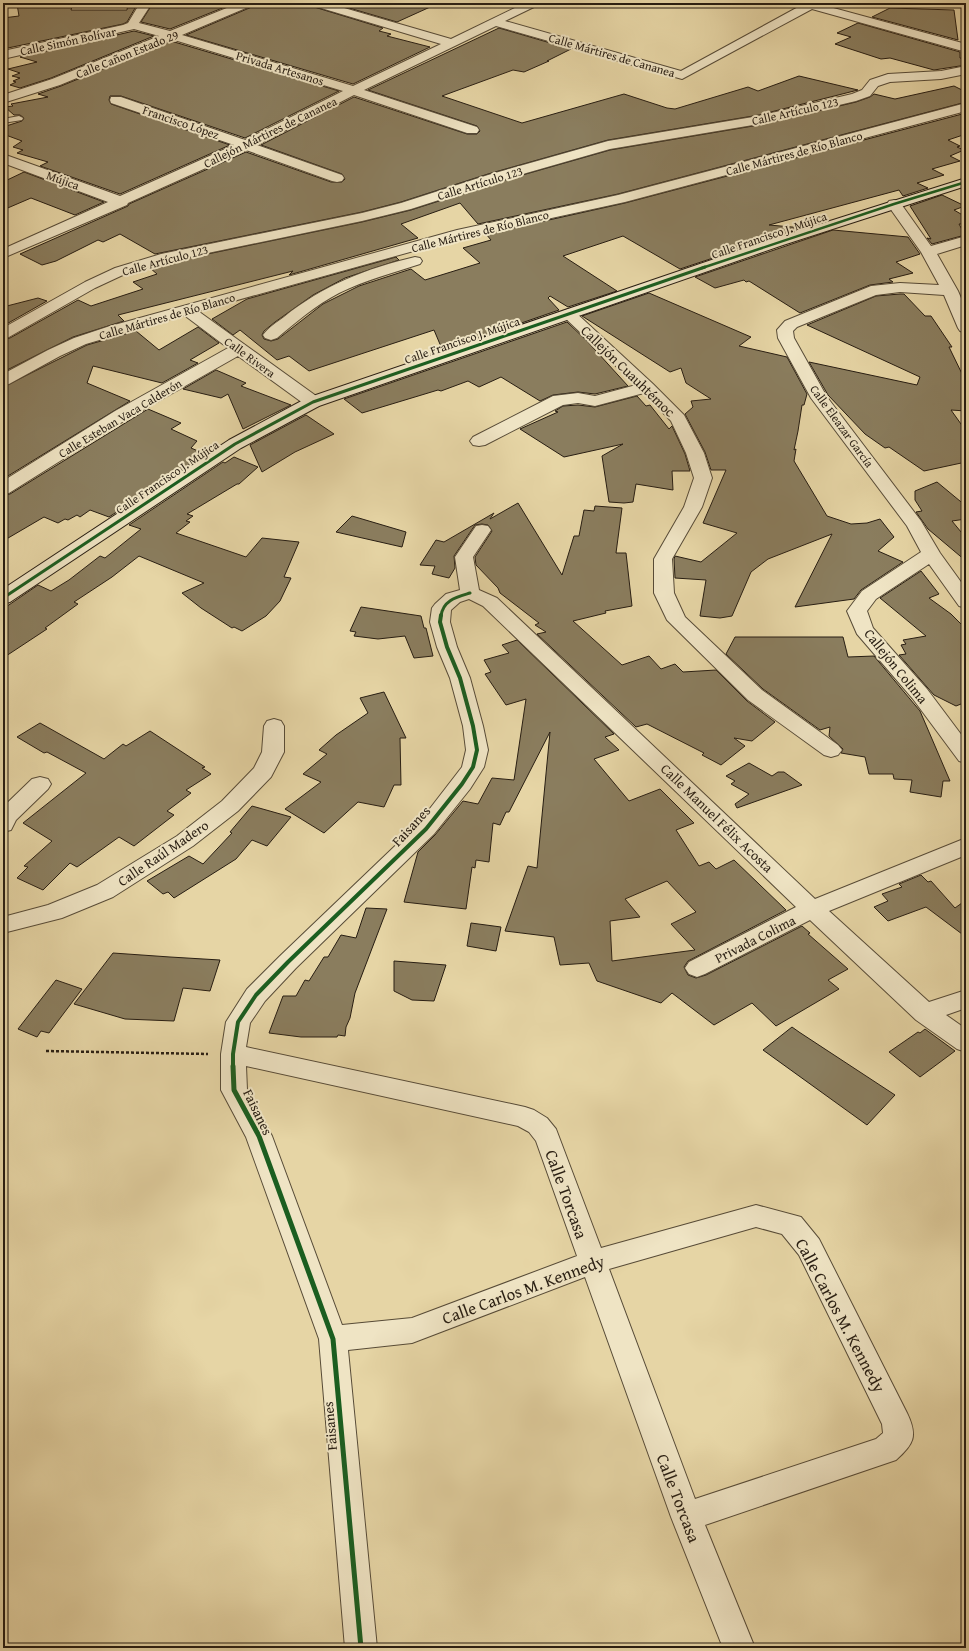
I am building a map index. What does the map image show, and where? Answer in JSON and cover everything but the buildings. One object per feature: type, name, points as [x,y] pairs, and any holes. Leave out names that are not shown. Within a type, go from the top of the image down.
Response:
[{"type":"street","points":[[3,6],[6,3]]},
{"type":"street","points":[[132,25],[146,3]]},
{"type":"street","name":"Calle Cañon Estado 29","points":[[3,99],[56,82],[249,3]]},
{"type":"street","points":[[315,3],[452,43]]},
{"type":"street","name":"Callejón Mártires de Cananea","points":[[3,254],[122,202],[246,145],[534,3]]},
{"type":"street","points":[[806,4],[966,48]]},
{"type":"street","name":"Calle Mártires de Cananea","points":[[494,22],[682,75],[806,4]]},
{"type":"street","name":"Privada Artesanos","points":[[132,25],[173,35],[472,130]]},
{"type":"street","name":"Calle Simón Bolívar","points":[[3,56],[119,30],[132,25]]},
{"type":"street","name":"Calle Artículo 123","points":[[3,334],[90,285],[114,274],[166,257],[362,217],[406,206],[494,178],[608,145],[759,120],[856,97],[866,93],[874,83],[888,78],[941,75],[966,70]]},
{"type":"street","name":"Francisco López","points":[[116,100],[337,178]]},
{"type":"street","name":"Calle Mártires de Río Blanco","points":[[3,381],[54,353],[80,341],[113,330],[443,238],[620,199],[966,107]]},
{"type":"street","name":"Mújica","points":[[3,158],[122,202]]},
{"type":"street","name":"Calle Francisco J. Mújica","points":[[3,598],[234,444],[313,402],[894,204],[966,182]]},
{"type":"street","points":[[894,204],[928,252],[950,291],[966,328]]},
{"type":"street","points":[[271,335],[293,316],[323,296],[355,281],[475,241],[506,223]]},
{"type":"street","points":[[928,252],[966,240]]},
{"type":"street","name":"Calle Eleazar García","points":[[950,291],[902,286],[884,287],[791,324],[785,330],[786,338],[819,398],[915,525],[931,554],[966,602]]},
{"type":"street","name":"Calle Rivera","points":[[187,310],[313,402]]},
{"type":"street","name":"Callejón Cuauhtémoc","points":[[569,314],[647,387],[678,419],[695,453],[703,478],[693,507],[663,559],[664,593],[677,620],[755,695],[831,750]]},
{"type":"street","name":"Calle Esteban Vaca Calderón","points":[[3,489],[121,415],[239,349]]},
{"type":"street","points":[[479,441],[559,400],[578,398],[595,401],[647,387]]},
{"type":"street","points":[[470,593],[464,557],[468,548],[482,530]]},
{"type":"street","name":"Callejón Colima","points":[[931,554],[868,595],[856,611],[864,630],[920,694],[966,756]]},
{"type":"street","name":"Calle Manuel Félix Acosta","points":[[470,593],[490,602],[812,909],[925,1013],[966,1042]]},
{"type":"street","name":"Faisanes","points":[[361,1648],[333,1339],[259,1136],[234,1090],[233,1054],[238,1022],[256,995],[288,962],[426,829],[462,784],[473,767],[476,750],[473,726],[460,678],[447,647],[440,622],[442,608],[453,598],[470,593]]},
{"type":"street","name":"Calle Raúl Madero","points":[[3,925],[54,912],[105,891],[185,841],[230,806],[263,772],[273,752],[274,726]]},
{"type":"street","points":[[3,825],[7,816],[40,784]]},
{"type":"street","points":[[812,909],[966,846]]},
{"type":"street","name":"Privada Colima","points":[[697,968],[812,909]]},
{"type":"street","points":[[925,1013],[966,1000]]},
{"type":"street","name":"Calle Torcasa","points":[[233,1054],[525,1117],[538,1125],[547,1136],[686,1517],[739,1648]]},
{"type":"street","name":"Calle Carlos M. Kennedy","points":[[333,1339],[412,1330],[592,1262],[756,1216],[791,1225],[809,1247],[897,1424],[898,1439],[885,1450],[686,1517]]},
{"type":"lane","points":[[3,121],[19,118]]},
{"type":"path","points":[[46,1051],[233,1054]]},
{"type":"cycle path","points":[[3,598],[235,444],[313,402],[778,242],[966,182]]},
{"type":"cycle path","points":[[361,1648],[333,1339],[259,1136],[234,1090],[233,1054],[238,1022],[256,995],[288,962],[426,829],[462,784],[473,767],[477,750],[473,726],[460,678],[447,647],[440,622],[442,608],[453,598],[470,593]]}]
